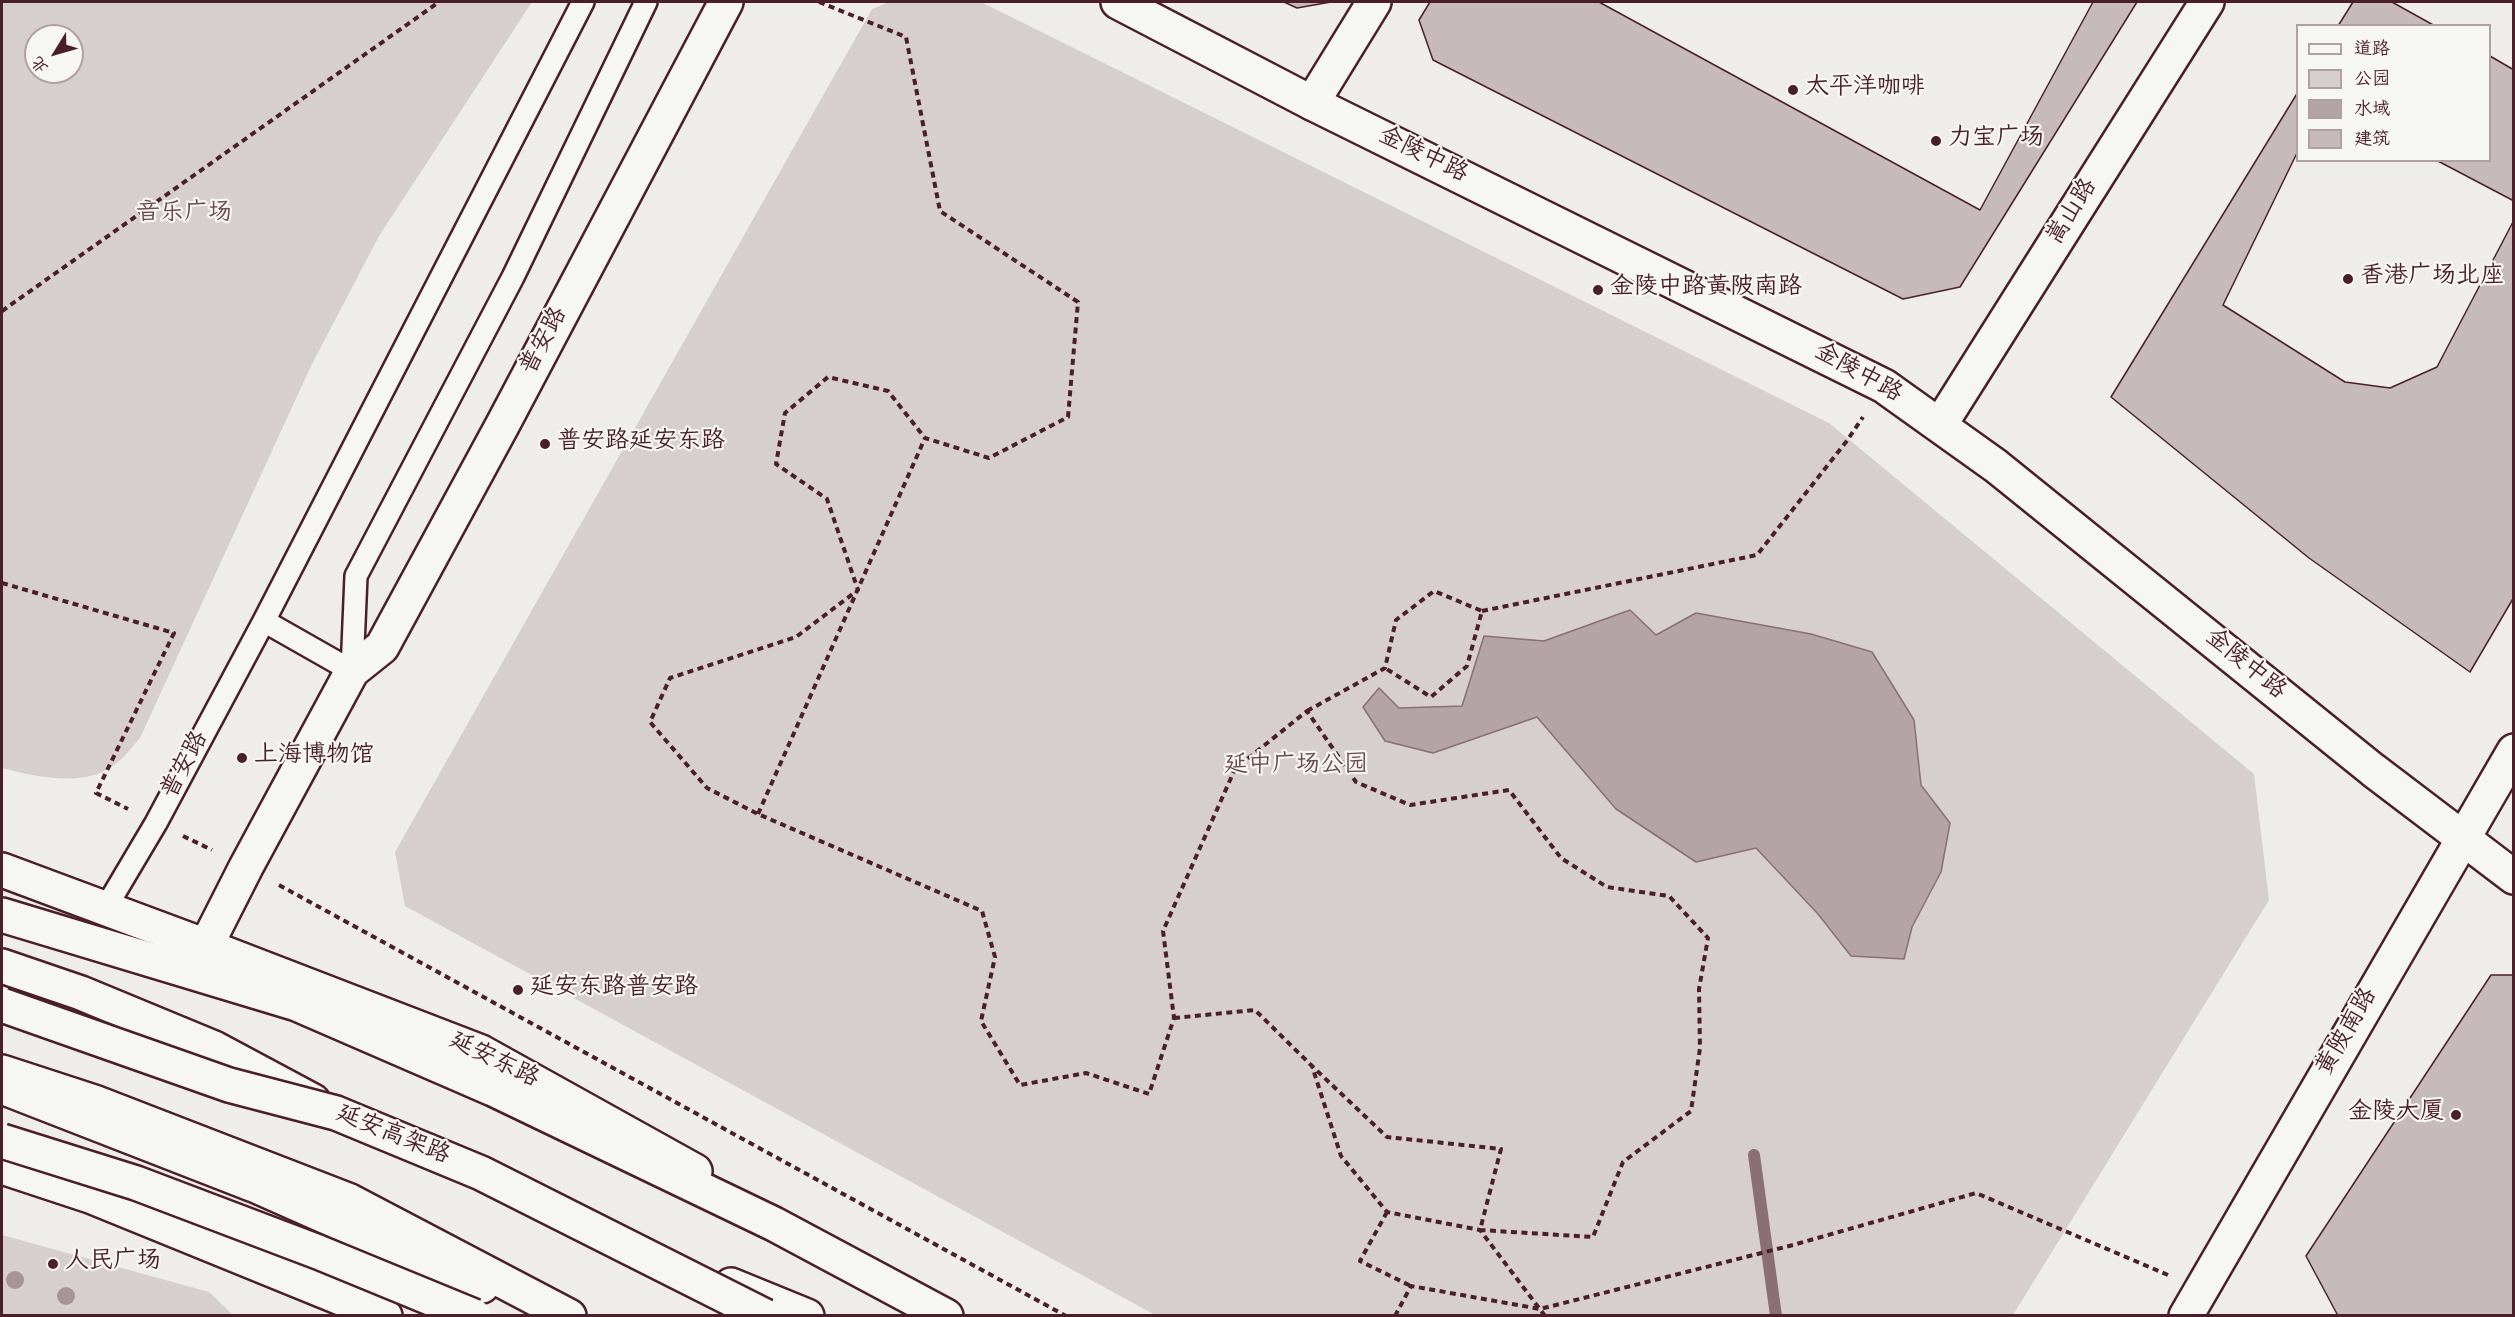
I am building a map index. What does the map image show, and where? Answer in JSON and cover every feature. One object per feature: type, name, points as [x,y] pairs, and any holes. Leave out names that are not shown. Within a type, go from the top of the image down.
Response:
[{"type":"main road","name":"普安路","points":[[206,946],[352,671],[382,647],[503,424],[726,2]]},
{"type":"main road","name":"金陵中路","points":[[1118,2],[1312,103],[1884,386],[1996,466],[2373,770],[2514,877]]},
{"type":"main road","points":[[1312,103],[1374,2]]},
{"type":"main road","name":"嵩山路","points":[[1940,425],[2208,2]]},
{"type":"main road","name":"黄陂南路","points":[[2194,1302],[2461,838],[2514,751]]},
{"type":"main road","name":"延安东路","points":[[2,870],[482,1052],[956,1316]]},
{"type":"main road","points":[[2,915],[297,1004],[493,1089],[774,1224],[946,1316]]},
{"type":"main road","points":[[2,966],[81,993],[214,1048],[336,1113]]},
{"type":"main road","points":[[2,988],[807,1316]]},
{"type":"main road","name":"延安高架路","points":[[2,1005],[228,1085],[336,1113],[481,1173],[765,1316]]},
{"type":"main road","points":[[2,1072],[94,1102],[351,1201],[569,1316]]},
{"type":"main road","points":[[2,1087],[254,1185],[549,1316]]},
{"type":"main road","points":[[2,1141],[136,1183],[318,1252],[474,1316]]},
{"type":"main road","points":[[8,1167],[90,1196],[385,1316]]},
{"type":"main road","points":[[434,1316],[496,1292]]},
{"type":"lane","name":"普安路","points":[[105,909],[156,823],[264,621],[583,2]]},
{"type":"lane","name":"普安路","points":[[352,671],[356,576],[513,277],[646,2]]},
{"type":"lane","points":[[264,621],[352,671]]},
{"type":"path","points":[[2,311],[439,2]]},
{"type":"path","points":[[819,2],[906,37],[940,211],[1078,302],[1068,417],[989,458],[925,438],[888,392],[828,377],[785,413],[776,465],[827,499],[858,590]]},
{"type":"path","points":[[858,590],[796,637],[670,678],[650,722],[707,788],[758,814],[982,911],[995,957],[981,1021],[1020,1085],[1086,1073],[1149,1094],[1174,1018],[1163,931],[1236,768],[1307,711],[1385,668],[1396,620],[1434,591],[1482,611],[1757,555],[1846,442],[1884,386]]},
{"type":"path","points":[[758,814],[925,438]]},
{"type":"path","points":[[2,583],[174,633],[96,793],[246,867],[1066,1316]]},
{"type":"path","points":[[1385,668],[1431,697],[1467,666],[1482,611]]},
{"type":"path","points":[[1307,711],[1356,782],[1410,805],[1509,790],[1561,858],[1607,887],[1669,896],[1708,938],[1699,989],[1700,1048],[1691,1111],[1623,1162],[1593,1237],[1480,1230],[1387,1212],[1341,1156],[1312,1065]]},
{"type":"path","points":[[1174,1018],[1255,1010],[1387,1137],[1501,1149],[1480,1230]]},
{"type":"path","points":[[1387,1212],[1360,1261],[1411,1286],[1540,1309],[1793,1245],[1976,1193],[2194,1302]]},
{"type":"path","points":[[1480,1230],[1545,1316]]},
{"type":"path","points":[[1395,1316],[1411,1286]]},
{"type":"green space","name":"音乐广场","points":[[2,2],[532,2],[379,236],[311,366],[140,738],[118,762],[92,776],[62,778],[30,775],[2,768]]},
{"type":"green space","name":"延中广场公园","points":[[890,2],[981,2],[1829,423],[2254,774],[2269,900],[2013,1315],[1157,1316],[405,906],[395,852],[872,9]]},
{"type":"green space","name":"人民广场","points":[[2,1235],[209,1292],[233,1315],[2,1315]]},
{"type":"water","points":[[1630,610],[1656,635],[1696,613],[1811,634],[1872,652],[1914,720],[1921,785],[1950,823],[1941,872],[1912,927],[1904,959],[1851,956],[1818,914],[1756,848],[1696,862],[1616,809],[1537,717],[1433,753],[1385,741],[1363,707],[1379,688],[1399,708],[1462,706],[1484,636],[1544,641]]},
{"type":"building","points":[[1284,2],[1331,2],[1297,8]]},
{"type":"building","name":"力宝广场","points":[[1430,2],[2137,2],[1960,287],[1903,299],[1433,60],[1419,20]]},
{"type":"building","name":"力宝广场","points":[[1599,2],[2093,2],[1980,210]]},
{"type":"building","points":[[2353,2],[2392,2],[2431,24],[2339,24]]},
{"type":"building","name":"香港广场北座","points":[[2491,57],[2514,70],[2514,597],[2470,672],[2309,558],[2111,397],[2296,95],[2296,162],[2491,162]]},
{"type":"building","points":[[2296,155],[2296,162],[2440,162],[2514,201],[2514,220],[2437,367],[2390,388],[2345,382],[2223,305]]},
{"type":"building","name":"金陵大厦","points":[[2491,975],[2514,975],[2514,1316],[2340,1316],[2306,1256]]},
{"type":"waterway","points":[[1754,1155],[1776,1316]]},
{"type":"place","name":"太平洋咖啡","points":[[1793,90]]},
{"type":"place","name":"力宝广场","points":[[1936,141]]},
{"type":"place","name":"香港广场北座","points":[[2348,279]]},
{"type":"place","name":"金陵中路黄陂南路","points":[[1598,290]]},
{"type":"place","name":"普安路延安东路","points":[[545,444]]},
{"type":"place","name":"上海博物馆","points":[[242,758]]},
{"type":"place","name":"延安东路普安路","points":[[518,990]]},
{"type":"place","name":"金陵大厦","points":[[2456,1115]]},
{"type":"place","name":"人民广场","points":[[53,1264]]}]
